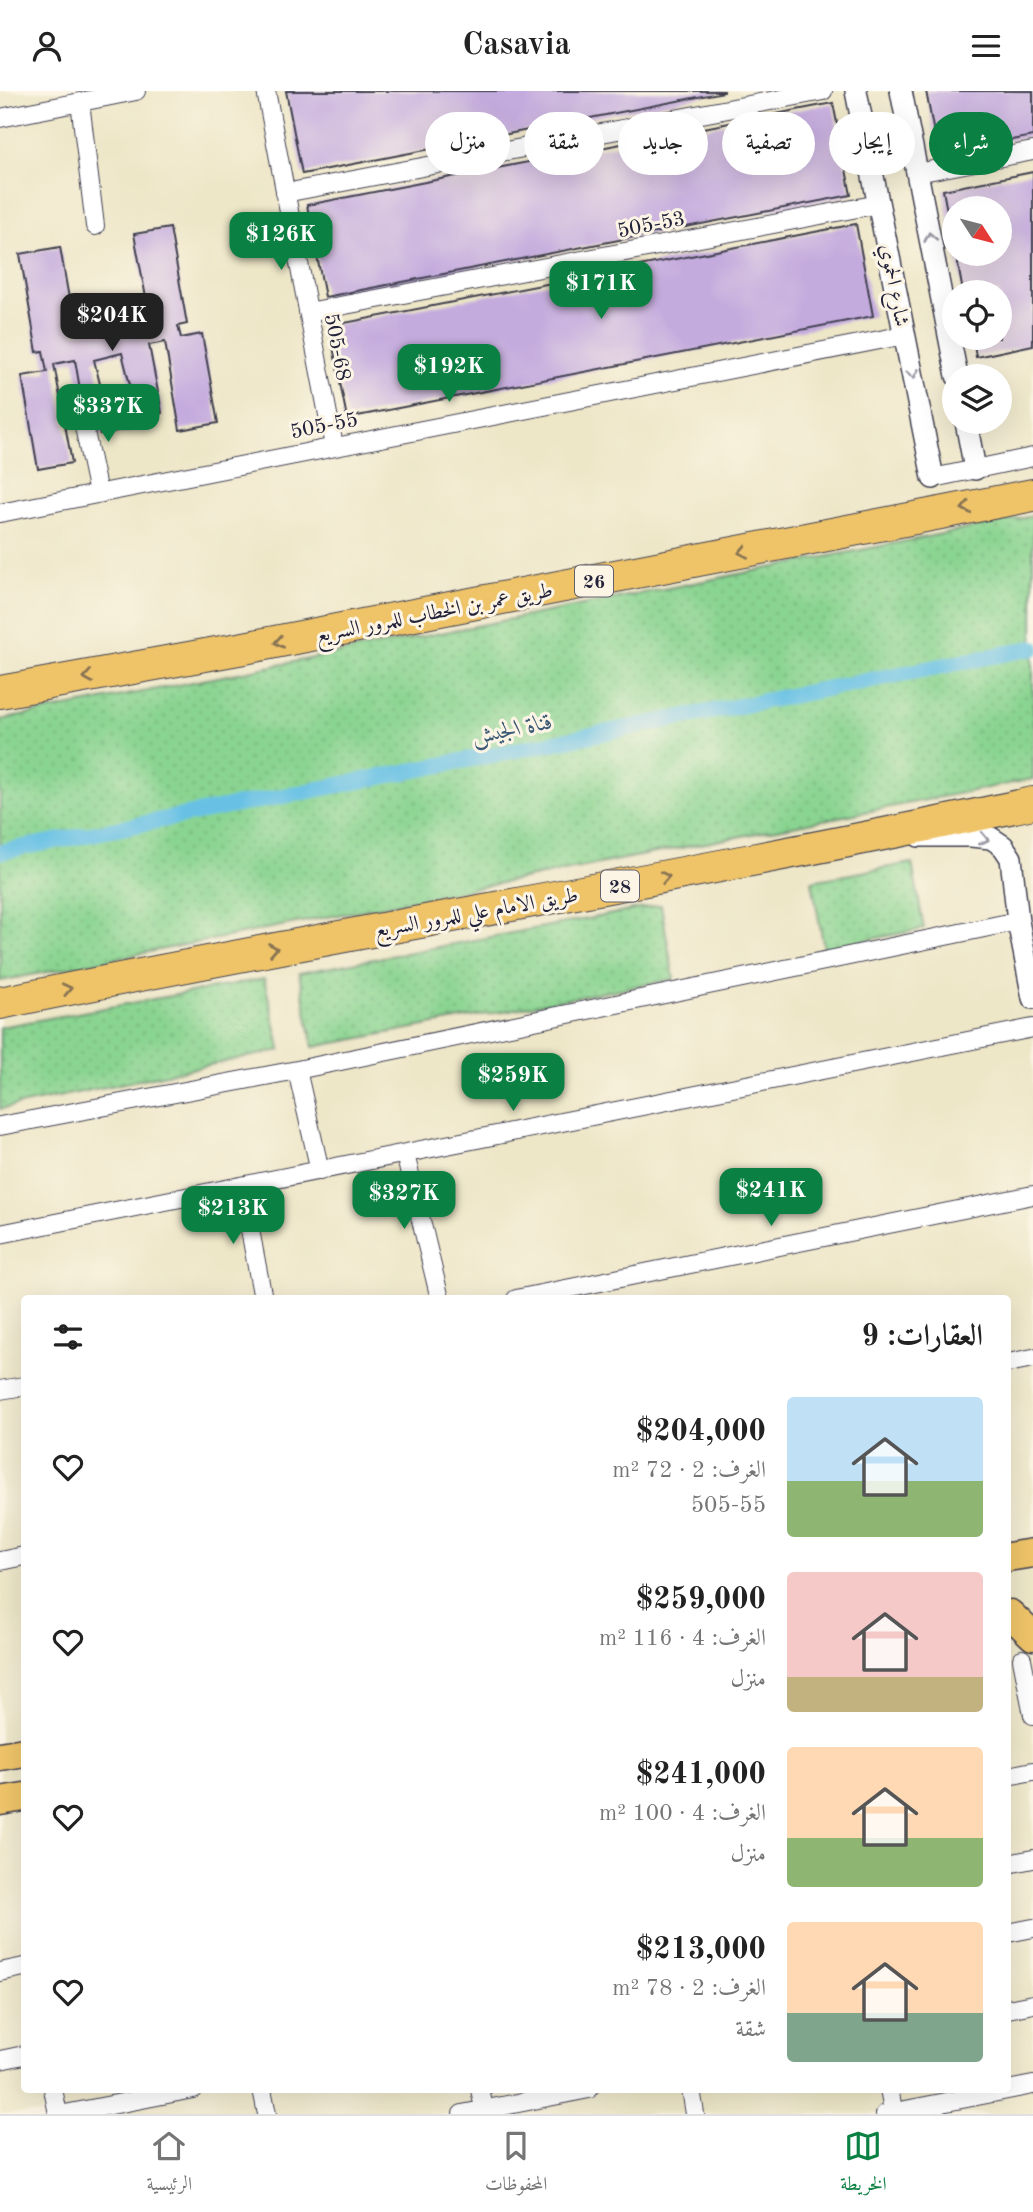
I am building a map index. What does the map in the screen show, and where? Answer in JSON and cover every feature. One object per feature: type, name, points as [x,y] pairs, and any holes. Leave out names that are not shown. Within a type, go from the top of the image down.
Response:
[{"type":"highway","name":"طريق عمر بن الخطاب للمرور السريع","points":[[0,692],[155,665],[1033,495]]},
{"type":"highway","name":"طريق الامام علي للمرور السريع","points":[[0,1003],[206,960],[472,914],[892,834],[1033,803]]},
{"type":"main road","points":[[1011,1557],[1033,1553]]},
{"type":"main road","points":[[1017,1612],[1028,1647]]},
{"type":"main road","points":[[0,1756],[21,1752]]},
{"type":"main road","points":[[0,1801],[21,1798]]},
{"type":"street","points":[[0,118],[136,91]]},
{"type":"street","name":"505-68","points":[[267,91],[334,446]]},
{"type":"street","points":[[285,193],[823,91]]},
{"type":"street","name":"شارع الحموي","points":[[856,91],[933,478]]},
{"type":"street","name":"شارع الحموي","points":[[901,91],[955,364]]},
{"type":"street","points":[[80,102],[95,226]]},
{"type":"street","points":[[917,173],[1033,151]]},
{"type":"street","name":"505-53","points":[[308,312],[879,204]]},
{"type":"street","name":"505-55","points":[[0,513],[905,335]]},
{"type":"street","points":[[79,403],[98,493]]},
{"type":"street","points":[[968,434],[975,469]]},
{"type":"street","points":[[933,478],[1033,457]]},
{"type":"street","points":[[892,834],[932,838],[991,838],[1003,846],[1011,858],[1018,921],[1033,998]]},
{"type":"street","points":[[0,1126],[297,1070],[1018,921]]},
{"type":"street","points":[[0,1234],[1033,1028]]},
{"type":"street","points":[[297,1070],[320,1171]]},
{"type":"street","points":[[405,1154],[439,1295]]},
{"type":"street","points":[[242,1187],[262,1295]]},
{"type":"street","points":[[536,1295],[1033,1195]]},
{"type":"street","points":[[1011,1362],[1033,1358]]},
{"type":"street","points":[[0,1390],[21,1386]]},
{"type":"street","points":[[0,1561],[21,1557]]},
{"type":"street","points":[[1028,1647],[1033,1715]]},
{"type":"street","points":[[1011,1775],[1033,1771]]},
{"type":"street","points":[[1011,1863],[1033,1859]]},
{"type":"street","points":[[1011,1933],[1033,1929]]},
{"type":"street","points":[[0,1972],[21,1968]]},
{"type":"street","points":[[1011,2008],[1033,2004]]},
{"type":"street","points":[[0,2060],[21,2056]]},
{"type":"street","points":[[1011,2089],[1033,2085]]},
{"type":"street","points":[[54,2093],[58,2114]]},
{"type":"street","points":[[65,2114],[173,2093]]},
{"type":"street","points":[[263,2093],[267,2114]]},
{"type":"street","points":[[481,2093],[484,2112]]},
{"type":"street","points":[[461,2114],[484,2112],[571,2093]]},
{"type":"street","points":[[692,2093],[695,2114]]},
{"type":"street","points":[[889,2093],[891,2113],[992,2093]]},
{"type":"green space","points":[[1033,516],[1033,779],[0,981],[0,720]]},
{"type":"green space","points":[[912,863],[924,929],[824,948],[812,881]]},
{"type":"green space","points":[[661,905],[674,979],[313,1047],[299,973]]},
{"type":"green space","points":[[264,979],[281,1050],[0,1109],[0,1027]]},
{"type":"building","points":[[286,91],[724,91],[604,115],[604,112],[524,112],[524,131],[510,134],[510,112],[425,112],[425,150],[302,174]]},
{"type":"building","points":[[926,91],[1033,91],[1033,136],[1013,140],[1013,112],[930,112]]},
{"type":"building","points":[[833,103],[835,112],[829,112],[829,175],[847,175],[851,195],[325,297],[307,205],[462,175],[510,175],[510,166],[524,163],[524,175],[604,175],[604,147],[618,145],[618,175],[708,175],[708,127],[722,125],[722,175],[815,175],[815,112],[787,112]]},
{"type":"building","points":[[1033,172],[1033,345],[1012,349],[1012,280],[961,280],[958,266],[1012,266],[1012,196],[944,196],[943,190]]},
{"type":"building","points":[[856,224],[873,316],[347,418],[329,326]]},
{"type":"building","points":[[170,228],[187,324],[178,326],[181,338],[202,334],[218,423],[180,430],[165,342],[149,345],[162,413],[138,417],[139,427],[100,434],[98,422],[86,424],[75,360],[54,364],[72,463],[38,469],[22,376],[47,372],[43,351],[37,352],[20,254],[60,247],[75,333],[140,322],[142,330],[152,329],[134,234]],"holes":[[[122,353],[131,389],[103,396],[94,360]]]},
{"type":"building","points":[[975,350],[1009,350],[976,357]]},
{"type":"waterway","name":"قناة الجيش","points":[[0,852],[1033,648]]}]
